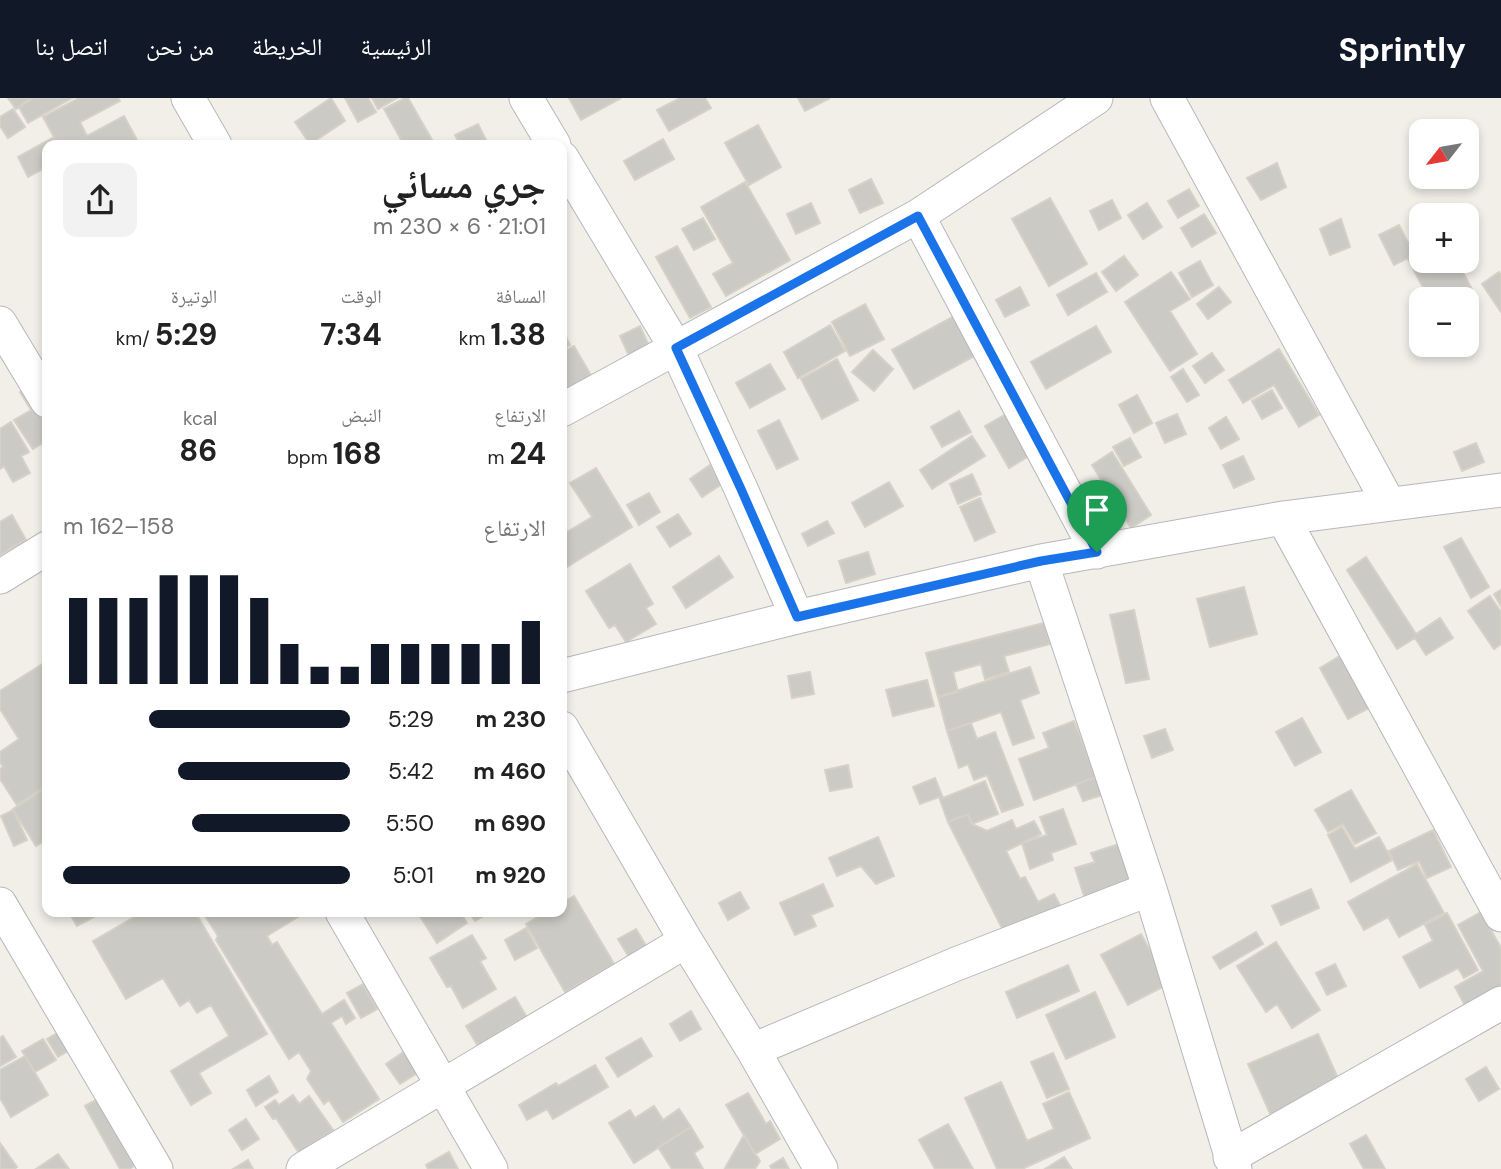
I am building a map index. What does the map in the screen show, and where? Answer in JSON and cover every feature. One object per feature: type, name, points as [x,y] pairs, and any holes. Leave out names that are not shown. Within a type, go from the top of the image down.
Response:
[{"type":"street","points":[[188,98],[212,140]]},
{"type":"street","points":[[526,98],[551,140]]},
{"type":"street","points":[[567,407],[918,216],[1096,98]]},
{"type":"street","points":[[1167,98],[1389,505]]},
{"type":"street","points":[[567,166],[676,348],[797,617]]},
{"type":"street","points":[[918,216],[1097,552]]},
{"type":"street","points":[[0,323],[42,393]]},
{"type":"street","points":[[567,675],[797,617],[1041,561],[1283,518],[1501,490]]},
{"type":"street","points":[[1283,518],[1501,915]]},
{"type":"street","points":[[0,577],[42,551]]},
{"type":"street","points":[[1041,561],[1150,889],[1233,1163],[1501,1003]]},
{"type":"street","points":[[567,737],[821,1169]]},
{"type":"street","points":[[753,1050],[956,964],[1150,889]]},
{"type":"street","points":[[0,904],[156,1169]]},
{"type":"street","points":[[345,917],[491,1169]]},
{"type":"street","points":[[303,1169],[686,941]]},
{"type":"building","points":[[8,98],[31,98],[16,109]]},
{"type":"building","points":[[34,98],[72,98],[28,123],[19,107]]},
{"type":"building","points":[[79,98],[118,98],[120,101],[80,122],[87,136],[124,116],[137,140],[49,140],[54,137],[43,117]]},
{"type":"building","points":[[331,98],[345,121],[316,140],[307,140],[295,122]]},
{"type":"building","points":[[345,98],[368,98],[376,112],[358,122]]},
{"type":"building","points":[[372,98],[397,98],[378,109]]},
{"type":"building","points":[[408,98],[432,140],[401,140],[384,109]]},
{"type":"building","points":[[569,98],[621,98],[581,120]]},
{"type":"building","points":[[680,98],[705,98],[711,108],[669,131],[657,110]]},
{"type":"building","points":[[798,98],[830,98],[805,111]]},
{"type":"building","points":[[13,109],[25,127],[8,138],[0,126],[0,117]]},
{"type":"building","points":[[478,124],[486,140],[458,140],[455,135]]},
{"type":"building","points":[[758,125],[781,167],[749,185],[725,143]]},
{"type":"building","points":[[663,139],[674,159],[635,180],[624,161]]},
{"type":"building","points":[[42,144],[42,170],[28,177],[18,157]]},
{"type":"building","points":[[1277,163],[1286,187],[1261,200],[1247,178]]},
{"type":"building","points":[[871,179],[883,203],[860,213],[849,190]]},
{"type":"building","points":[[745,182],[790,260],[726,296],[713,274],[733,263],[701,207]]},
{"type":"building","points":[[1189,189],[1199,206],[1178,218],[1168,201]]},
{"type":"building","points":[[1050,198],[1087,264],[1049,286],[1012,219]]},
{"type":"building","points":[[1112,200],[1121,218],[1099,230],[1090,211]]},
{"type":"building","points":[[811,203],[820,223],[796,234],[787,214]]},
{"type":"building","points":[[1147,203],[1162,227],[1143,239],[1128,215]]},
{"type":"building","points":[[1204,214],[1216,233],[1192,247],[1181,228]]},
{"type":"building","points":[[703,218],[715,239],[694,250],[682,229]]},
{"type":"building","points":[[1341,219],[1350,247],[1330,255],[1320,229]]},
{"type":"building","points":[[1399,225],[1409,245],[1409,258],[1394,265],[1379,235]]},
{"type":"building","points":[[677,246],[711,307],[690,318],[656,257]]},
{"type":"building","points":[[1124,256],[1138,275],[1116,291],[1102,272]]},
{"type":"building","points":[[1200,261],[1213,285],[1192,297],[1179,273]]},
{"type":"building","points":[[1171,272],[1190,299],[1170,311],[1197,354],[1170,371],[1125,302]]},
{"type":"building","points":[[1499,272],[1501,275],[1501,312],[1482,284]]},
{"type":"building","points":[[1096,273],[1107,292],[1068,315],[1057,295]]},
{"type":"building","points":[[1415,273],[1463,273],[1471,287],[1423,287]]},
{"type":"building","points":[[1020,287],[1029,305],[1005,317],[996,300]]},
{"type":"building","points":[[1219,287],[1231,302],[1208,319],[1197,304]]},
{"type":"building","points":[[865,304],[884,339],[850,356],[832,322]]},
{"type":"building","points":[[954,316],[976,355],[914,389],[892,350]]},
{"type":"building","points":[[830,325],[845,351],[798,378],[784,352]]},
{"type":"building","points":[[640,326],[649,346],[629,356],[620,336]]},
{"type":"building","points":[[1096,326],[1111,352],[1046,389],[1031,362]]},
{"type":"building","points":[[574,346],[593,379],[567,394],[567,350]]},
{"type":"building","points":[[1279,349],[1319,415],[1299,427],[1274,385],[1243,403],[1229,380]]},
{"type":"building","points":[[873,350],[893,369],[874,391],[852,372]]},
{"type":"building","points":[[1212,353],[1224,370],[1205,383],[1193,366]]},
{"type":"building","points":[[837,359],[858,400],[822,419],[801,379]]},
{"type":"building","points":[[770,364],[785,389],[750,408],[736,383]]},
{"type":"building","points":[[1183,369],[1199,395],[1187,402],[1171,377]]},
{"type":"building","points":[[34,384],[42,397],[42,443],[33,449],[14,420],[31,410],[20,392]]},
{"type":"building","points":[[1272,390],[1282,408],[1262,419],[1252,401]]},
{"type":"building","points":[[1137,395],[1152,423],[1134,433],[1119,405]]},
{"type":"building","points":[[959,411],[971,432],[942,447],[931,427]]},
{"type":"building","points":[[1006,414],[1029,456],[1009,468],[985,426]]},
{"type":"building","points":[[1177,414],[1186,434],[1165,443],[1156,423]]},
{"type":"building","points":[[1226,417],[1239,439],[1221,449],[1209,428]]},
{"type":"building","points":[[779,420],[798,459],[777,469],[758,431]]},
{"type":"building","points":[[11,422],[29,452],[21,456],[30,473],[13,482],[4,466],[0,469],[0,429]]},
{"type":"building","points":[[972,436],[985,456],[932,489],[920,470]]},
{"type":"building","points":[[1130,438],[1141,457],[1124,466],[1113,447]]},
{"type":"building","points":[[1476,443],[1484,462],[1462,471],[1454,452]]},
{"type":"building","points":[[1112,452],[1151,515],[1131,528],[1092,465]]},
{"type":"building","points":[[1243,456],[1254,479],[1234,488],[1223,465]]},
{"type":"building","points":[[710,465],[722,484],[702,497],[690,479]]},
{"type":"building","points":[[596,468],[632,527],[567,567],[567,532],[592,517],[570,483]]},
{"type":"building","points":[[972,474],[981,494],[958,504],[950,484]]},
{"type":"building","points":[[889,482],[903,506],[865,527],[852,503]]},
{"type":"building","points":[[649,493],[660,512],[639,525],[627,505]]},
{"type":"building","points":[[980,498],[995,532],[975,541],[960,507]]},
{"type":"building","points":[[678,514],[691,534],[670,547],[657,527]]},
{"type":"building","points":[[12,515],[26,540],[0,555],[0,522]]},
{"type":"building","points":[[827,521],[834,533],[808,546],[802,534]]},
{"type":"building","points":[[1461,538],[1489,587],[1471,598],[1444,547]]},
{"type":"building","points":[[868,552],[875,574],[846,583],[839,561]]},
{"type":"building","points":[[719,556],[733,577],[686,608],[673,587]]},
{"type":"building","points":[[1366,557],[1416,634],[1440,618],[1453,638],[1426,655],[1415,638],[1397,649],[1347,570]]},
{"type":"building","points":[[630,564],[653,604],[646,608],[656,624],[626,642],[615,625],[609,628],[586,591]]},
{"type":"building","points":[[1244,587],[1257,634],[1210,647],[1197,599]]},
{"type":"building","points":[[1501,590],[1501,606],[1494,594]]},
{"type":"building","points":[[1490,596],[1501,612],[1501,644],[1494,649],[1468,611]]},
{"type":"building","points":[[1134,610],[1149,679],[1126,683],[1110,615]]},
{"type":"building","points":[[1044,623],[1050,644],[1004,656],[1009,672],[985,679],[981,664],[953,672],[958,692],[938,697],[926,653]]},
{"type":"building","points":[[1340,656],[1369,708],[1348,719],[1320,668]]},
{"type":"building","points":[[42,664],[42,788],[17,805],[0,779],[0,769],[3,767],[0,752],[19,739],[0,709],[0,691]]},
{"type":"building","points":[[1030,667],[1039,693],[1020,700],[1034,738],[1013,745],[1001,712],[947,731],[938,697]]},
{"type":"building","points":[[810,672],[814,694],[792,698],[788,676]]},
{"type":"building","points":[[927,680],[934,706],[893,716],[886,690]]},
{"type":"building","points":[[1302,718],[1321,752],[1295,766],[1276,732]]},
{"type":"building","points":[[1074,721],[1096,777],[1034,800],[1019,759],[1049,748],[1043,733]]},
{"type":"building","points":[[971,723],[977,739],[995,732],[1023,805],[1002,812],[987,775],[974,780],[968,764],[959,768],[947,731]]},
{"type":"building","points":[[1165,729],[1173,750],[1152,758],[1144,736]]},
{"type":"building","points":[[848,765],[852,787],[830,791],[825,770]]},
{"type":"building","points":[[1096,777],[1102,795],[1083,801],[1076,784]]},
{"type":"building","points":[[935,778],[943,798],[985,781],[998,814],[972,824],[968,814],[948,822],[939,797],[920,804],[913,787]]},
{"type":"building","points":[[1351,790],[1376,833],[1355,844],[1343,824],[1328,832],[1315,810]]},
{"type":"building","points":[[42,791],[42,842],[36,846],[13,809]]},
{"type":"building","points":[[1063,809],[1076,844],[1051,853],[1053,860],[1030,869],[1022,843],[1047,835],[1040,817]]},
{"type":"building","points":[[13,810],[27,840],[14,846],[1,816]]},
{"type":"building","points":[[968,814],[972,824],[987,831],[1012,820],[1016,829],[1034,821],[1041,834],[1006,851],[1020,879],[1025,877],[1038,902],[1054,894],[1061,907],[1005,934],[948,822]]},
{"type":"building","points":[[1342,827],[1355,849],[1379,837],[1392,860],[1351,882],[1328,835]]},
{"type":"building","points":[[1433,830],[1451,867],[1427,878],[1419,861],[1398,870],[1389,851]]},
{"type":"building","points":[[878,837],[894,876],[876,884],[861,866],[837,876],[829,858]]},
{"type":"building","points":[[1122,843],[1136,886],[1086,902],[1075,868],[1095,862],[1091,853]]},
{"type":"building","points":[[1417,864],[1444,913],[1399,937],[1388,917],[1364,930],[1348,902]]},
{"type":"building","points":[[823,884],[833,906],[811,915],[816,926],[795,935],[780,903]]},
{"type":"building","points":[[1311,889],[1319,908],[1281,925],[1272,906]]},
{"type":"building","points":[[740,892],[749,908],[728,920],[719,903]]},
{"type":"building","points":[[574,896],[614,964],[565,992],[526,924],[538,917],[567,917],[567,900]]},
{"type":"building","points":[[1481,912],[1501,948],[1501,996],[1469,1013],[1455,987],[1483,971],[1458,925]]},
{"type":"building","points":[[1447,913],[1478,970],[1464,978],[1458,968],[1420,988],[1403,957],[1433,941],[1425,925]]},
{"type":"building","points":[[72,917],[94,917],[77,926]]},
{"type":"building","points":[[134,917],[198,917],[267,1034],[199,1073],[211,1093],[191,1105],[171,1071],[229,1036],[211,1005],[197,1013],[189,1000],[180,1006],[163,978],[126,999],[93,941]]},
{"type":"building","points":[[206,917],[298,917],[267,936],[272,945],[277,942],[322,1014],[344,1000],[355,1018],[346,1024],[342,1016],[331,1023],[379,1099],[343,1122],[329,1100],[324,1104],[307,1079],[311,1071],[299,1052],[289,1059],[216,940],[218,936]]},
{"type":"building","points":[[421,917],[463,917],[467,923],[437,943]]},
{"type":"building","points":[[526,928],[537,948],[515,960],[505,940]]},
{"type":"building","points":[[636,929],[648,949],[630,959],[618,939]]},
{"type":"building","points":[[1256,932],[1263,944],[1220,969],[1213,957]]},
{"type":"building","points":[[1141,934],[1168,984],[1128,1005],[1101,955]]},
{"type":"building","points":[[472,935],[486,958],[480,961],[496,989],[463,1008],[451,986],[447,987],[430,958]]},
{"type":"building","points":[[1276,942],[1320,1010],[1292,1028],[1277,1004],[1266,1012],[1237,966]]},
{"type":"building","points":[[1335,964],[1346,986],[1327,995],[1316,973]]},
{"type":"building","points":[[1068,965],[1079,991],[1017,1018],[1006,992]]},
{"type":"building","points":[[363,984],[377,1009],[361,1018],[347,993]]},
{"type":"building","points":[[1095,992],[1115,1037],[1066,1059],[1046,1015]]},
{"type":"building","points":[[515,997],[526,1016],[478,1046],[466,1026]]},
{"type":"building","points":[[691,1011],[701,1029],[680,1041],[670,1024]]},
{"type":"building","points":[[67,1027],[78,1045],[58,1057],[47,1039]]},
{"type":"building","points":[[1318,1034],[1342,1087],[1272,1118],[1248,1064]]},
{"type":"building","points":[[3,1036],[16,1057],[0,1066],[0,1038]]},
{"type":"building","points":[[641,1038],[652,1056],[618,1077],[606,1058]]},
{"type":"building","points":[[43,1039],[56,1060],[35,1072],[22,1051]]},
{"type":"building","points":[[405,1051],[419,1072],[400,1084],[386,1064]]},
{"type":"building","points":[[1053,1053],[1069,1089],[1047,1098],[1031,1062]]},
{"type":"building","points":[[25,1056],[48,1095],[11,1117],[0,1098],[0,1070]]},
{"type":"building","points":[[595,1065],[608,1087],[553,1119],[547,1109],[527,1120],[519,1105],[556,1083],[558,1086]]},
{"type":"building","points":[[1486,1067],[1499,1089],[1479,1101],[1466,1079]]},
{"type":"building","points":[[269,1076],[278,1092],[256,1106],[247,1090]]},
{"type":"building","points":[[1001,1082],[1027,1141],[1054,1129],[1043,1104],[1069,1092],[1090,1138],[1022,1169],[997,1169],[965,1098]]},
{"type":"building","points":[[748,1093],[766,1124],[770,1121],[780,1139],[755,1154],[726,1105]]},
{"type":"building","points":[[105,1095],[143,1161],[129,1169],[120,1169],[85,1106]]},
{"type":"building","points":[[293,1095],[299,1104],[309,1096],[333,1130],[299,1153],[276,1118],[273,1119],[265,1107],[275,1100],[279,1105]]},
{"type":"building","points":[[654,1106],[663,1120],[679,1109],[691,1127],[634,1163],[609,1123],[630,1110],[635,1118]]},
{"type":"building","points":[[246,1119],[259,1139],[242,1150],[229,1130]]},
{"type":"building","points":[[948,1124],[973,1169],[935,1169],[919,1140]]},
{"type":"building","points":[[691,1127],[703,1147],[694,1153],[703,1169],[672,1169],[658,1147]]},
{"type":"building","points":[[744,1135],[760,1161],[755,1169],[725,1168]]},
{"type":"building","points":[[1366,1135],[1385,1169],[1364,1169],[1350,1144]]},
{"type":"building","points":[[0,1143],[17,1167],[14,1169],[0,1169]]},
{"type":"building","points":[[449,1152],[458,1169],[428,1169],[426,1165]]},
{"type":"building","points":[[58,1154],[69,1169],[36,1169]]},
{"type":"building","points":[[1064,1157],[1072,1169],[1045,1169]]},
{"type":"building","points":[[783,1158],[789,1169],[772,1169],[770,1166]]},
{"type":"building","points":[[248,1160],[253,1169],[233,1169]]},
{"type":"route","points":[[918,216],[1097,552],[1041,561],[797,617],[676,348],[918,216]]}]
